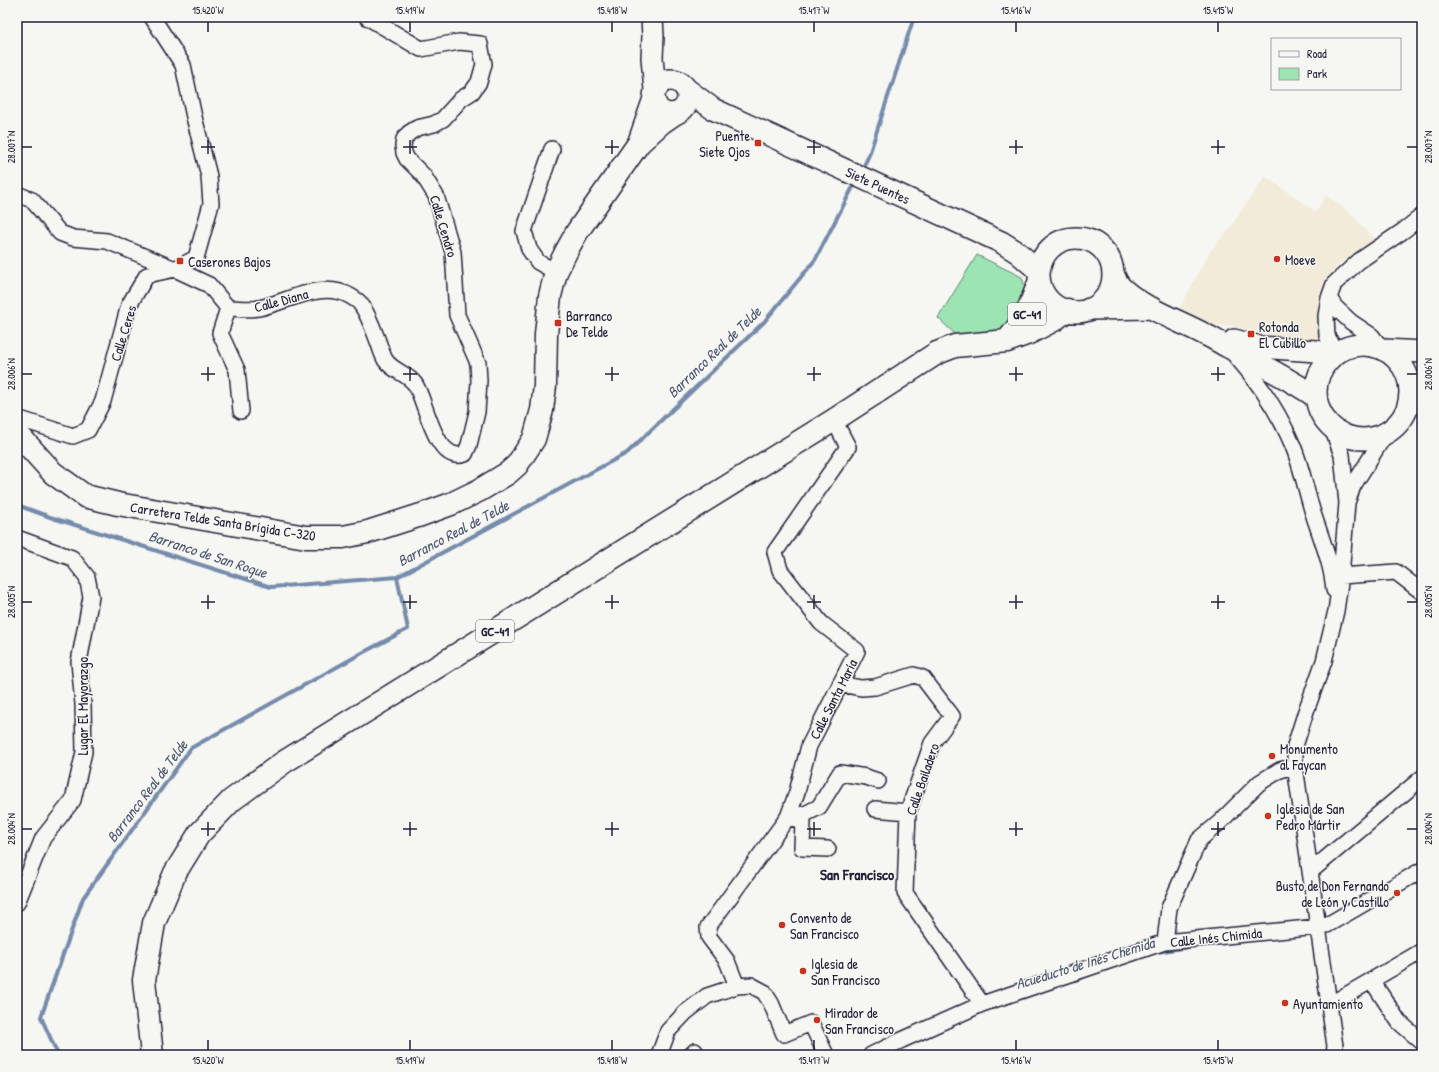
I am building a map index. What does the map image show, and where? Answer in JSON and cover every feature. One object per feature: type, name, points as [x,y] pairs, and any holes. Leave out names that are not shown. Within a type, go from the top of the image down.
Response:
[{"type":"main road","points":[[652,27],[664,62],[682,85],[688,98],[687,103],[677,113]]},
{"type":"main road","points":[[652,27],[652,58],[656,105],[663,112],[677,113],[695,109],[713,109]]},
{"type":"main road","points":[[655,95],[662,82],[673,80],[682,85],[713,109]]},
{"type":"main road","name":"Carretera Telde Santa Brígida C-320","points":[[638,143],[655,95]]},
{"type":"main road","name":"Siete Puentes","points":[[713,109],[1001,242],[1018,252],[1039,277]]},
{"type":"main road","name":"Carretera Telde Santa Brígida C-320","points":[[17,433],[53,473],[85,496],[118,504],[306,537],[343,537],[368,532],[451,504],[480,490],[508,473],[517,465],[534,439],[542,410],[546,386],[546,334],[550,296],[556,272],[577,232],[638,143],[661,123],[677,113]]},
{"type":"main road","points":[[1152,308],[1089,309],[1074,312],[1057,307],[1043,292],[1039,277],[1041,261],[1046,252],[1054,245],[1064,240],[1075,238],[1086,239],[1096,244],[1105,252],[1110,261],[1115,281],[1124,290],[1152,308],[1206,334],[1297,384],[1316,397]]},
{"type":"main road","points":[[1001,242],[1054,245]]},
{"type":"main road","points":[[1089,309],[1099,303],[1107,294],[1112,284],[1113,272]]},
{"type":"main road","name":"GC-41","points":[[1007,341],[1025,318],[1039,277]]},
{"type":"main road","name":"GC-41","points":[[152,1055],[144,980],[154,923],[175,873],[199,834],[232,800],[284,762],[834,420],[937,353],[955,346],[1007,341],[1029,333],[1054,320],[1066,310]]},
{"type":"main road","points":[[1206,334],[1260,347],[1336,354]]},
{"type":"main road","points":[[1384,350],[1396,358],[1404,369],[1409,382],[1410,395],[1415,404],[1396,427],[1386,434],[1373,438],[1358,439],[1344,436],[1332,428],[1318,408],[1316,397],[1317,381],[1324,366],[1336,354],[1347,348],[1359,346],[1371,346],[1384,350],[1422,352]]},
{"type":"street","name":"Calle Ceres","points":[[17,422],[23,420],[73,436],[88,430],[103,400],[129,305],[147,275],[175,270],[196,258],[210,204],[209,176],[194,117],[183,64],[152,17]]},
{"type":"street","name":"Calle Cendro","points":[[367,17],[421,49],[459,42],[480,44],[484,64],[479,82],[472,92],[461,99],[443,119],[434,124],[417,128],[409,132],[404,139],[403,146],[407,159],[423,175],[436,196],[453,252],[457,315],[478,362],[479,381],[477,412],[469,445],[465,454]]},
{"type":"street","points":[[552,149],[524,231],[529,249],[538,262],[556,272]]},
{"type":"street","points":[[17,194],[32,200],[60,233],[73,238],[107,241],[208,285],[228,308],[220,333],[237,370],[241,411]]},
{"type":"street","points":[[1336,354],[1327,336],[1326,316],[1329,298],[1334,284],[1359,261],[1422,216]]},
{"type":"street","name":"Calle Diana","points":[[228,308],[258,308],[314,291],[342,292],[359,302],[372,325],[385,360],[391,367],[414,382],[426,414],[440,443],[449,452],[456,455],[465,454]]},
{"type":"street","points":[[1329,298],[1335,308],[1351,322],[1372,336],[1384,350]]},
{"type":"street","points":[[1227,346],[1248,370],[1267,396],[1293,446],[1309,503],[1333,575],[1336,611]]},
{"type":"street","name":"Calle Santa María","points":[[737,986],[727,961],[709,937],[708,927],[788,817],[797,792],[809,746],[857,651],[821,623],[780,570],[775,552],[848,447],[834,420]]},
{"type":"street","points":[[1332,428],[1342,455],[1347,503],[1341,576],[1336,611],[1324,661],[1295,746],[1295,766],[1335,1046],[1334,1055]]},
{"type":"street","points":[[1347,503],[1353,486],[1386,434]]},
{"type":"street","name":"Lugar El Mayorazgo","points":[[17,538],[72,558],[87,577],[91,597],[79,662],[84,752],[73,800],[43,838],[17,903]]},
{"type":"street","points":[[1341,576],[1396,572],[1422,592]]},
{"type":"street","name":"Calle Bailadero","points":[[840,684],[861,688],[875,687],[914,675],[923,678],[952,716],[932,743],[908,812],[905,893],[982,1004]]},
{"type":"street","points":[[1165,942],[1169,908],[1199,840],[1220,822],[1259,783],[1280,770],[1295,766]]},
{"type":"street","points":[[788,817],[805,814],[819,806],[840,773],[866,777],[878,781]]},
{"type":"street","points":[[1311,871],[1420,783]]},
{"type":"street","points":[[875,809],[908,812]]},
{"type":"street","points":[[788,817],[804,821],[802,848],[828,849]]},
{"type":"street","name":"Calle Inés Chimida","points":[[871,1055],[982,1004],[1165,942],[1326,925],[1422,870]]},
{"type":"street","points":[[1329,1005],[1422,951]]},
{"type":"street","points":[[1372,981],[1399,1022],[1422,1042]]},
{"type":"street","points":[[659,1055],[668,1031],[685,1013],[707,996],[737,986],[751,985],[764,992],[771,1003],[784,1034],[811,1023],[826,1055]]},
{"type":"shaded area","name":"Moeve","points":[[1265,176],[1316,212],[1326,195],[1351,214],[1375,239],[1337,266],[1326,284],[1321,314],[1320,339],[1271,335],[1230,326],[1208,325],[1178,311],[1210,251],[1227,232]]},
{"type":"green space","points":[[977,255],[1022,277],[1027,295],[1001,332],[960,339],[938,318]]},
{"type":"waterway","name":"Barranco Real de Telde","points":[[861,172],[869,155],[914,17]]},
{"type":"waterway","name":"Barranco Real de Telde","points":[[17,505],[50,517],[271,587],[397,577],[627,453],[764,322],[815,260],[856,181]]},
{"type":"waterway","name":"Barranco Real de Telde","points":[[58,1055],[41,1017],[83,898],[191,748],[408,629],[397,577]]},
{"type":"waterway","name":"Acueducto de Inés Chemida","points":[[1157,952],[1188,947]]},
{"type":"place","name":"Puente Siete Ojos","points":[[758,143]]},
{"type":"place","name":"Moeve","points":[[1277,259]]},
{"type":"place","name":"Caserones Bajos","points":[[180,261]]},
{"type":"place","name":"Barranco De Telde","points":[[558,323]]},
{"type":"place","name":"Rotonda El Cubillo","points":[[1251,334]]},
{"type":"place","name":"Monumento al Faycan","points":[[1272,756]]},
{"type":"place","name":"Iglesia de San Pedro Mártir","points":[[1268,816]]},
{"type":"place","name":"Busto de Don Fernando de León y Castillo","points":[[1397,893]]},
{"type":"place","name":"Convento de San Francisco","points":[[782,925]]},
{"type":"place","name":"Iglesia de San Francisco","points":[[803,971]]},
{"type":"place","name":"Ayuntamiento","points":[[1285,1003]]},
{"type":"place","name":"Mirador de San Francisco","points":[[817,1020]]},
{"type":"district","name":"San Francisco","points":[[857,874]]},
{"type":"water label","name":"Barranco de San Roque","points":[[208,554]]}]
